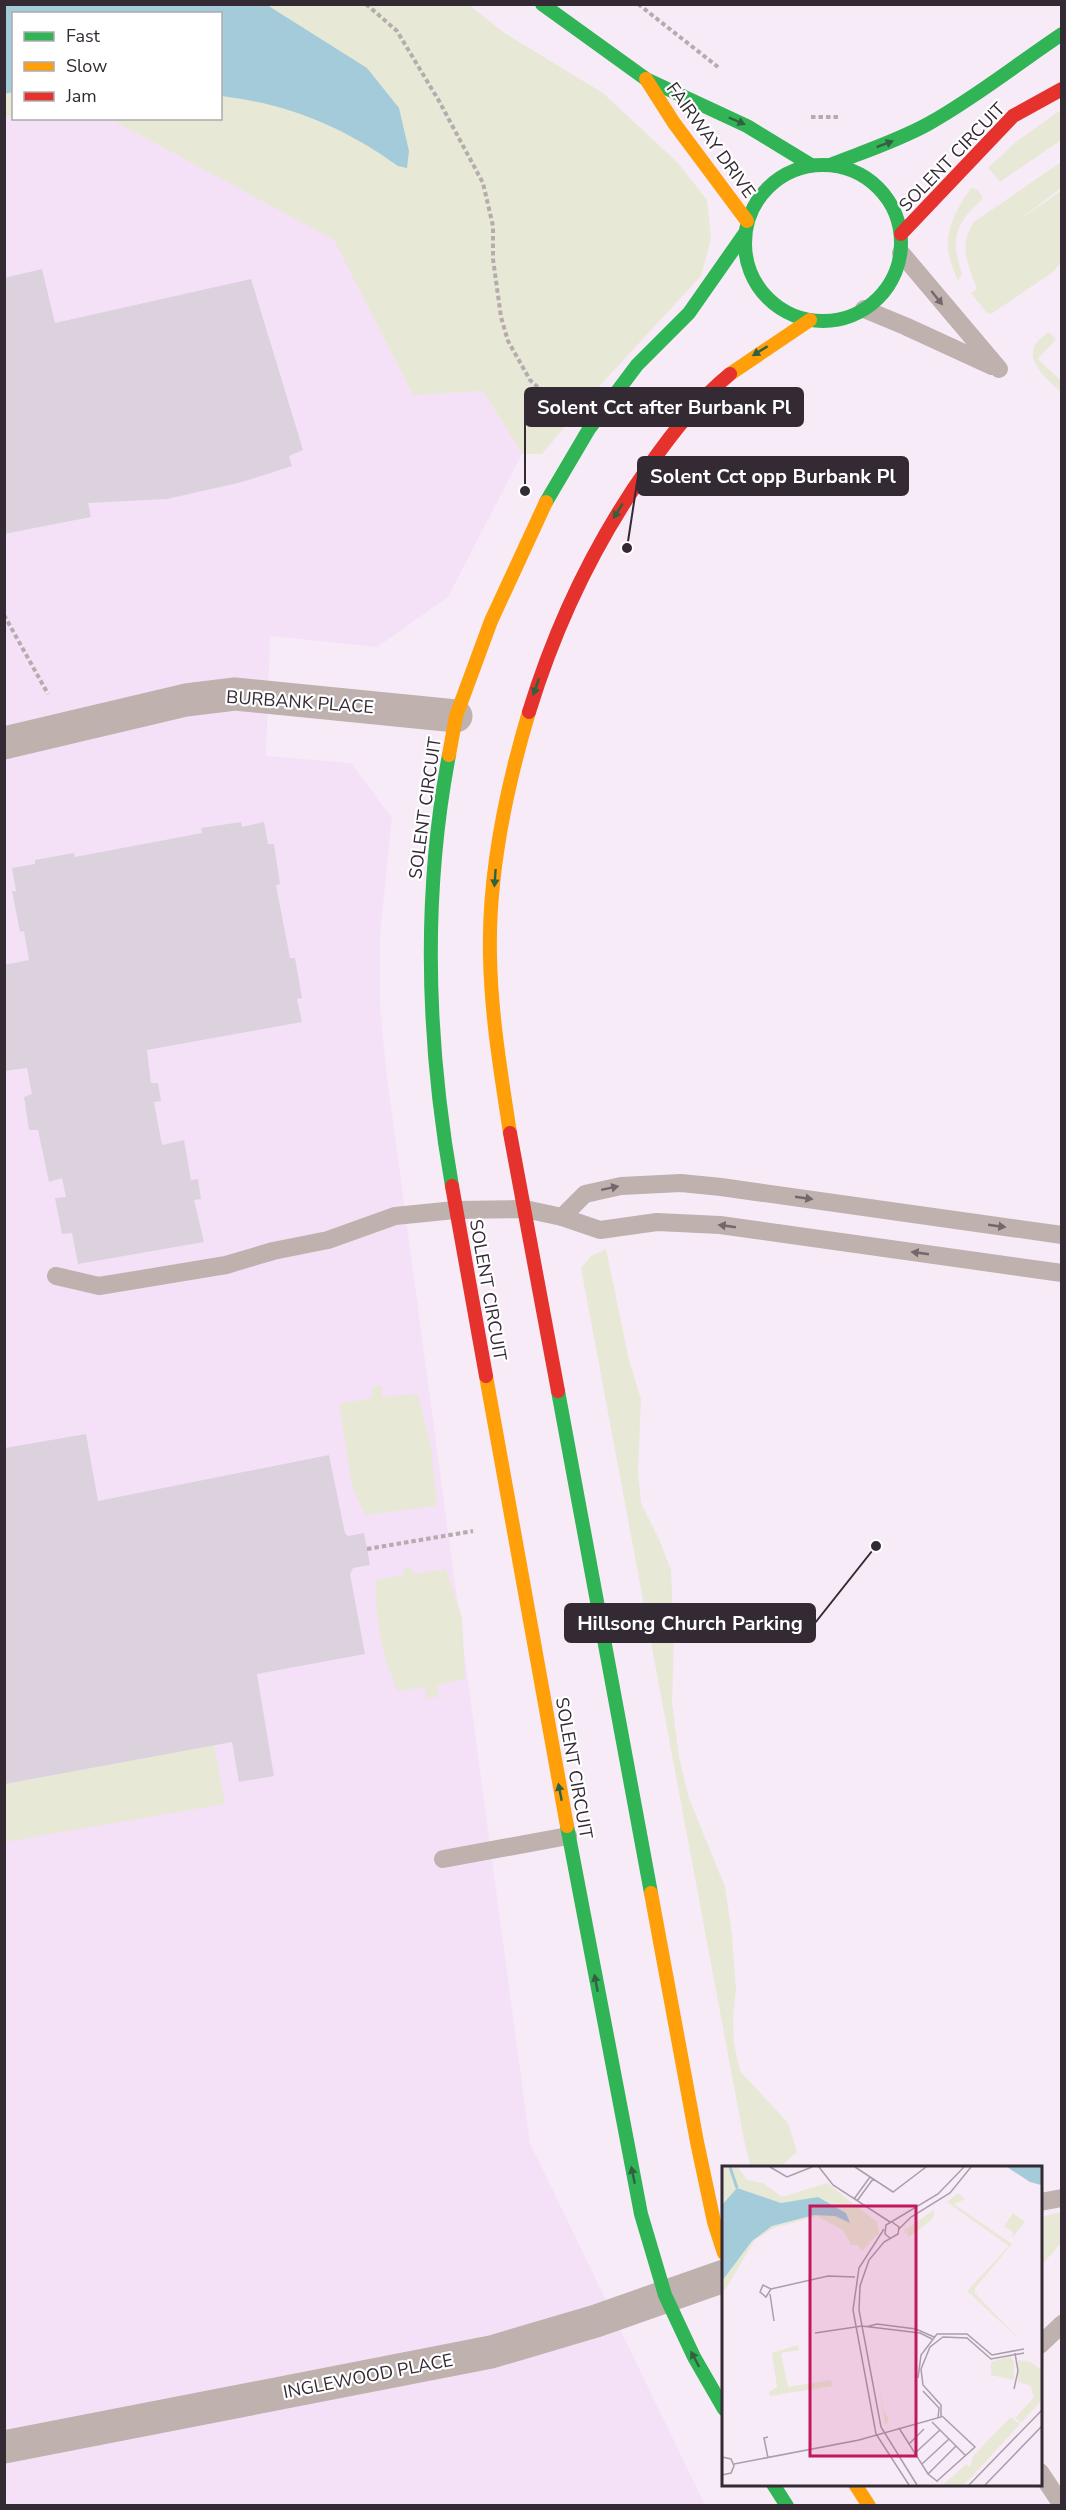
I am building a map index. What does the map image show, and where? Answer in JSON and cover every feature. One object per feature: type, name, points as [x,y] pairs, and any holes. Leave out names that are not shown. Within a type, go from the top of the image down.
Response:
[{"type":"street","name":"FAIRWAY DRIVE","points":[[542,4],[646,79],[747,126],[811,165]]},
{"type":"street","name":"SOLENT CIRCUIT","points":[[830,165],[895,141],[930,123],[980,92],[1062,34]]},
{"type":"street","name":"FAIRWAY DRIVE","points":[[646,79],[746,227]]},
{"type":"street","name":"SOLENT CIRCUIT","points":[[901,234],[1013,116],[1062,89]]},
{"type":"street","points":[[811,165],[830,165],[857,172],[879,188],[894,209],[901,234],[901,253],[892,281],[877,300],[864,309],[834,321],[810,320],[787,313],[767,298],[760,289],[753,279],[745,257],[746,227],[762,193],[776,180],[793,170],[811,165]]},
{"type":"street","name":"SOLENT CIRCUIT","points":[[722,2406],[694,2357],[665,2295],[641,2214],[627,2150],[455,1210],[433,1041],[430,957],[433,866],[442,790],[456,716],[491,621],[537,518],[589,429],[637,365],[689,313],[746,227]]},
{"type":"street","points":[[722,2247],[714,2222],[697,2142],[525,1209],[496,1044],[490,955],[496,869],[507,800],[526,716],[556,631],[595,548],[642,473],[698,404],[745,360],[810,320]]},
{"type":"street","name":"BURBANK PLACE","points":[[4,743],[186,700],[235,694],[456,716]]},
{"type":"street","name":"INGLEWOOD PLACE","points":[[4,2447],[491,2352],[596,2321],[722,2277]]},
{"type":"street","points":[[774,2486],[787,2505]]},
{"type":"street","points":[[856,2486],[869,2505]]},
{"type":"lane","points":[[864,309],[999,369],[901,253]]},
{"type":"lane","points":[[562,1216],[585,1194],[621,1186],[681,1183],[1062,1235]]},
{"type":"lane","points":[[56,1276],[99,1286],[226,1265],[273,1251],[328,1240],[394,1216],[455,1210],[525,1209],[562,1216],[600,1230],[657,1222],[720,1225],[1062,1273]]},
{"type":"lane","points":[[443,1859],[568,1836]]},
{"type":"lane","points":[[1042,2202],[1062,2198]]},
{"type":"lane","points":[[1042,2344],[1062,2324]]},
{"type":"lane","points":[[1042,2473],[1058,2493]]},
{"type":"path","points":[[366,4],[397,31],[439,101],[483,183],[493,226],[493,259],[501,317],[508,341],[530,380],[560,408],[589,429]]},
{"type":"path","points":[[638,4],[726,73]]},
{"type":"path","points":[[806,116],[848,117]]},
{"type":"path","points":[[4,615],[68,728]]},
{"type":"path","points":[[4,629],[10,626]]},
{"type":"path","points":[[367,1549],[512,1526]]},
{"type":"shaded area","points":[[12,115],[12,120],[112,120],[335,240],[413,394],[483,391],[522,454],[448,597],[377,647],[270,636],[266,756],[351,763],[392,818],[380,935],[380,1003],[386,1069],[530,2143],[705,2505],[5,2506],[4,118]]},
{"type":"green space","points":[[5,5],[469,5],[506,34],[603,93],[678,163],[707,200],[711,239],[701,276],[592,394],[542,454],[522,454],[483,391],[413,395],[334,240],[112,120],[222,120],[222,12],[12,12],[12,115],[5,117]]},
{"type":"green space","points":[[1061,110],[1061,140],[1000,182],[988,168],[1017,141]]},
{"type":"green space","points":[[1061,162],[1061,188],[1015,223],[1061,191],[1061,262],[1053,272],[991,314],[987,313],[971,293],[977,289],[966,255],[966,239],[969,231],[974,222]]},
{"type":"green space","points":[[971,188],[978,190],[983,198],[966,216],[958,232],[956,250],[962,274],[958,281],[949,253],[949,233],[958,209]]},
{"type":"green space","points":[[1049,332],[1056,339],[1038,359],[1061,381],[1061,392],[1040,371],[1033,355],[1039,340]]},
{"type":"green space","points":[[606,1249],[629,1360],[641,1399],[638,1472],[641,1503],[671,1570],[674,1639],[672,1703],[679,1757],[689,1798],[725,1887],[732,1935],[736,1989],[733,2018],[734,2044],[740,2071],[788,2123],[797,2152],[781,2166],[750,2166],[744,2140],[581,1268],[591,1256]]},
{"type":"green space","points":[[372,1386],[382,1386],[382,1397],[418,1394],[431,1447],[437,1506],[365,1515],[352,1486],[339,1404],[372,1398]]},
{"type":"green space","points":[[411,1567],[413,1574],[446,1569],[462,1617],[465,1679],[437,1685],[439,1696],[427,1699],[424,1687],[398,1691],[387,1664],[378,1623],[375,1580],[404,1575],[404,1569]]},
{"type":"green space","points":[[214,1745],[225,1804],[5,1842],[5,1784]]},
{"type":"green space","points":[[1061,2212],[1061,2243],[1042,2265],[1042,2217]]},
{"type":"water","points":[[5,4],[267,5],[367,68],[399,108],[409,151],[407,168],[398,166],[356,139],[314,119],[269,105],[222,96],[222,12],[12,12],[12,92],[5,94]]},
{"type":"building","points":[[42,269],[55,323],[251,279],[303,450],[289,456],[292,466],[242,482],[167,499],[88,503],[91,517],[4,534],[4,278]]},
{"type":"building","points":[[241,822],[242,827],[264,822],[268,844],[274,844],[280,884],[276,885],[290,958],[295,958],[302,998],[297,999],[302,1022],[147,1050],[151,1083],[158,1083],[161,1101],[154,1102],[162,1145],[184,1140],[191,1180],[198,1179],[201,1199],[194,1200],[204,1242],[78,1264],[72,1233],[62,1234],[55,1198],[66,1197],[62,1178],[49,1182],[38,1130],[29,1130],[24,1097],[32,1094],[27,1068],[4,1071],[4,965],[29,960],[24,931],[20,932],[12,891],[16,891],[12,868],[35,864],[35,860],[74,853],[75,857],[202,833],[201,828]]},
{"type":"building","points":[[86,1434],[98,1501],[329,1455],[345,1533],[348,1536],[364,1533],[370,1565],[353,1568],[350,1574],[365,1654],[257,1674],[274,1776],[239,1782],[232,1742],[5,1784],[5,1448]]},
{"type":"traffic: fast","points":[[542,4],[646,79],[747,126],[811,165]]},
{"type":"traffic: fast","points":[[830,165],[928,124],[979,92],[1062,34]]},
{"type":"traffic: fast","points":[[823,165],[853,171],[878,188],[895,213],[901,243],[895,273],[878,298],[853,315],[823,321],[793,315],[768,298],[751,273],[745,243],[751,213],[768,188],[793,171],[823,165]]},
{"type":"traffic: fast","points":[[546,502],[589,429],[637,365],[689,313],[745,233]]},
{"type":"traffic: fast","points":[[449,755],[440,808],[435,862],[431,916],[431,971],[437,1079],[452,1186]]},
{"type":"traffic: fast","points":[[558,1391],[651,1893]]},
{"type":"traffic: fast","points":[[567,1826],[641,2214],[665,2295],[694,2357],[722,2406]]},
{"type":"traffic: fast","points":[[774,2486],[787,2506]]},
{"type":"traffic: slow","points":[[646,79],[674,123],[747,221]]},
{"type":"traffic: slow","points":[[730,374],[810,320]]},
{"type":"traffic: slow","points":[[449,755],[456,716],[491,621],[546,502]]},
{"type":"traffic: slow","points":[[510,1133],[494,1022],[490,925],[500,832],[529,712]]},
{"type":"traffic: slow","points":[[486,1376],[567,1826]]},
{"type":"traffic: slow","points":[[651,1893],[697,2142],[714,2222],[722,2247]]},
{"type":"traffic: slow","points":[[856,2486],[869,2506]]},
{"type":"traffic: jam","points":[[901,234],[1013,116],[1062,89]]},
{"type":"traffic: jam","points":[[529,712],[565,616],[611,524],[676,429],[696,406],[730,374]]},
{"type":"traffic: jam","points":[[510,1133],[558,1391]]},
{"type":"traffic: jam","points":[[452,1186],[486,1376]]},
{"type":"place","name":"Solent Cct after Burbank Pl","points":[[525,491]]},
{"type":"place","name":"Solent Cct opp Burbank Pl","points":[[627,548]]},
{"type":"place","name":"Hillsong Church Parking","points":[[876,1546]]}]
